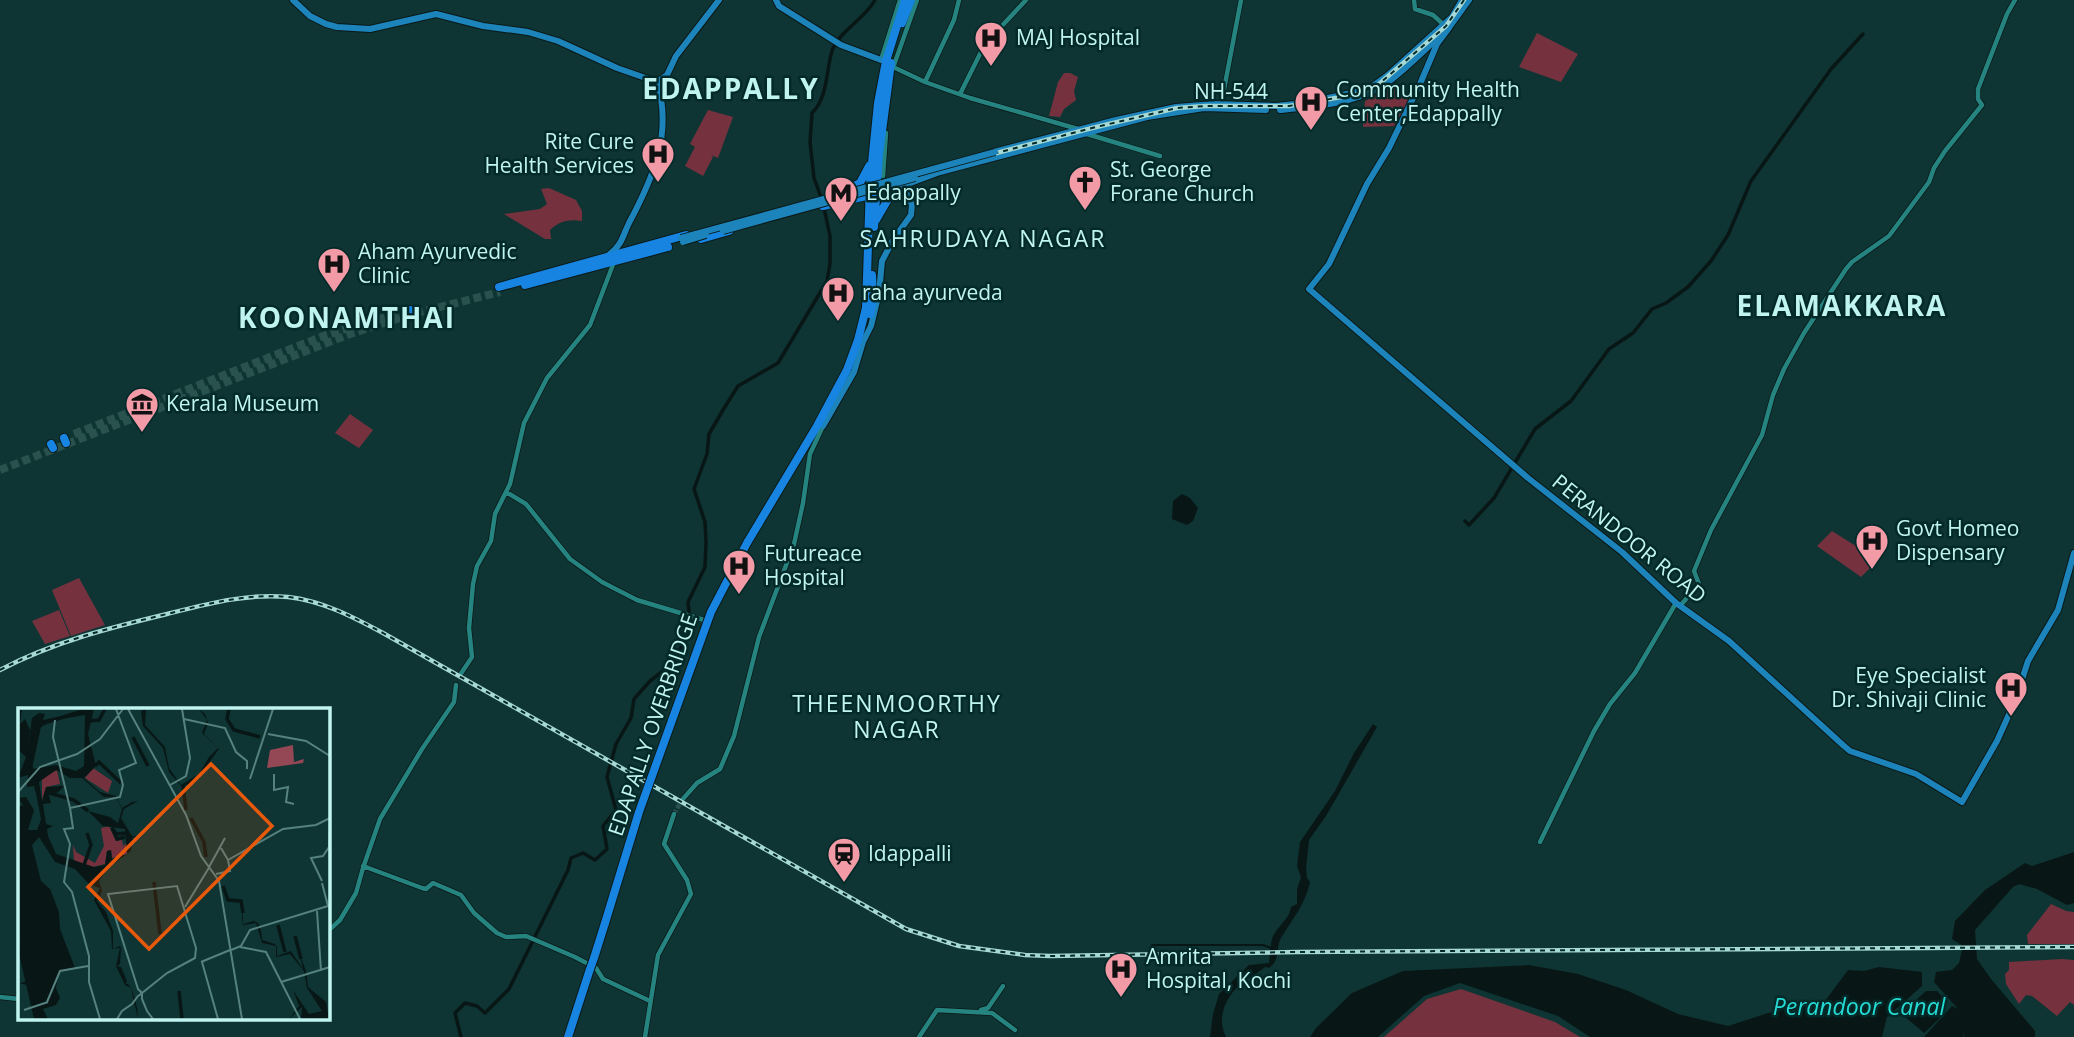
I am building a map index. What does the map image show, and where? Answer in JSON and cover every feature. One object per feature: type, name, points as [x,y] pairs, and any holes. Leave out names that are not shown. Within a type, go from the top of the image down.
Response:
[{"type":"highway","points":[[846,190],[863,179],[873,159],[886,61],[903,0]]},
{"type":"highway","points":[[821,424],[855,349],[866,308],[874,194],[879,178],[892,67],[911,0]]},
{"type":"highway","points":[[873,159],[879,178]]},
{"type":"highway","points":[[874,194],[682,240],[633,250],[500,290],[614,262],[682,240],[810,200],[846,190],[879,178]]},
{"type":"highway","points":[[872,222],[899,187]]},
{"type":"highway","points":[[821,424],[848,375],[862,342],[873,298],[872,222],[865,203],[856,198]]},
{"type":"highway","name":"EDAPALLY OVERBRIDGE","points":[[568,1037],[639,812],[710,612],[747,543],[821,424]]},
{"type":"main road","points":[[293,0],[310,16],[337,27],[370,29],[436,14],[483,26],[528,32],[558,41],[617,68],[657,82]]},
{"type":"main road","points":[[657,82],[668,73],[676,56],[719,0]]},
{"type":"main road","points":[[776,0],[779,6],[841,45],[881,60]]},
{"type":"main road","points":[[1445,27],[1462,0]]},
{"type":"main road","points":[[1445,27],[1469,0]]},
{"type":"main road","name":"NH-544","points":[[1079,132],[1182,110],[1308,107],[1363,95],[1382,86],[1445,27]]},
{"type":"main road","name":"PERANDOOR ROAD","points":[[1445,27],[1420,84],[1367,184],[1329,264],[1309,289],[1510,463],[1622,552],[1678,604],[1729,641],[1850,751],[1916,774],[1962,802],[1997,741],[2015,701],[2028,661],[2058,610],[2074,553]]},
{"type":"main road","points":[[601,259],[617,248],[624,239],[627,226],[649,184],[660,140],[663,109],[657,82]]},
{"type":"main road","name":"NH-544","points":[[995,155],[1166,109],[1218,102],[1253,107]]},
{"type":"main road","points":[[879,178],[995,155]]},
{"type":"main road","points":[[862,342],[875,315],[882,261],[911,215],[912,205],[899,187],[995,155]]},
{"type":"main road","points":[[682,240],[995,155]]},
{"type":"main road","points":[[624,239],[628,249],[633,250]]},
{"type":"street","points":[[881,60],[903,0]]},
{"type":"street","points":[[917,0],[892,67],[960,94],[1160,156]]},
{"type":"street","points":[[925,82],[954,20],[958,0]]},
{"type":"street","points":[[960,94],[985,44],[1026,0]]},
{"type":"street","points":[[1218,102],[1241,0]]},
{"type":"street","points":[[1540,842],[1610,704],[1636,672],[1678,604],[1699,584],[1694,571],[1699,557],[1762,435],[1773,395],[1804,333],[1846,269],[1889,236],[1929,181],[1945,151],[1980,110],[1982,104],[1978,89],[2006,16],[2015,0]]},
{"type":"street","points":[[1412,1],[1415,9],[1433,15],[1445,27]]},
{"type":"street","points":[[460,675],[472,657],[469,628],[477,566],[491,541],[495,514],[515,466],[524,423],[547,378],[590,325],[614,262]]},
{"type":"street","points":[[682,800],[697,783],[720,769],[734,736],[759,637],[794,544],[810,454],[821,424]]},
{"type":"street","points":[[506,492],[526,504],[570,559],[597,578],[637,600],[704,620]]},
{"type":"street","points":[[329,930],[339,922],[356,893],[380,820],[422,749],[454,702],[456,685]]},
{"type":"street","points":[[645,1037],[658,955],[691,894],[687,880],[664,844],[674,814]]},
{"type":"street","points":[[363,866],[422,888],[433,883],[443,885],[461,895],[474,913],[497,933],[506,937],[526,936],[596,968],[603,979],[650,1001]]},
{"type":"street","points":[[980,1011],[988,1008],[1003,986]]},
{"type":"street","points":[[0,998],[18,999]]},
{"type":"street","points":[[919,1037],[937,1010],[980,1011],[997,1016],[1015,1030]]},
{"type":"shaded area","points":[[1537,33],[1578,54],[1561,82],[1519,67]]},
{"type":"shaded area","points":[[1064,73],[1078,77],[1074,91],[1076,100],[1064,109],[1060,117],[1049,116],[1058,82]]},
{"type":"shaded area","points":[[1392,86],[1410,101],[1394,126],[1363,127],[1365,101]]},
{"type":"shaded area","points":[[708,110],[733,117],[718,158],[711,155],[713,157],[703,176],[685,166],[695,147],[690,144]]},
{"type":"shaded area","points":[[549,188],[576,200],[582,211],[582,221],[561,223],[550,230],[551,239],[545,239],[504,214],[540,209],[547,204],[541,189]]},
{"type":"shaded area","points":[[350,414],[373,430],[359,448],[335,433]]},
{"type":"shaded area","points":[[1832,531],[1878,560],[1861,577],[1817,546]]},
{"type":"shaded area","points":[[79,578],[105,625],[71,636],[52,590]]},
{"type":"shaded area","points":[[59,610],[70,636],[45,644],[32,621]]},
{"type":"shaded area","points":[[2051,904],[2074,912],[2074,944],[2028,944],[2027,935]]},
{"type":"shaded area","points":[[2074,960],[2074,1005],[2070,1002],[2057,1016],[2032,996],[2026,995],[2019,1004],[2006,984],[2005,974],[2009,970],[2009,962]]},
{"type":"shaded area","points":[[1461,989],[1555,1022],[1580,1037],[1384,1037],[1427,999]]},
{"type":"water","points":[[1182,494],[1190,498],[1198,508],[1193,521],[1187,525],[1172,519],[1173,501]]},
{"type":"water","points":[[1373,724],[1377,727],[1326,816],[1309,840],[1306,868],[1310,882],[1308,890],[1279,942],[1273,965],[1246,979],[1234,991],[1223,1013],[1226,1037],[1210,1037],[1219,994],[1249,965],[1269,963],[1274,934],[1288,916],[1291,907],[1297,904],[1297,889],[1301,877],[1297,866],[1300,842],[1335,791],[1354,753]]},
{"type":"water","name":"Perandoor Canal","points":[[2074,852],[2074,903],[2067,905],[2037,889],[2019,884],[2013,887],[1975,930],[1977,959],[2035,1031],[2035,1037],[1964,1037],[1964,1032],[1963,1037],[1924,1037],[1952,1006],[1958,1009],[1934,982],[1936,972],[1952,970],[1959,963],[1963,946],[1952,939],[1955,921],[1985,890],[2025,863],[2032,866]]},
{"type":"water","name":"Perandoor Canal","points":[[1529,965],[1578,974],[1626,990],[1678,1014],[1728,1026],[1768,1013],[1825,1001],[1848,970],[1864,971],[1879,967],[1922,972],[1922,986],[1887,1017],[1882,1037],[1590,1037],[1558,1016],[1460,983],[1424,996],[1378,1037],[1310,1037],[1352,993],[1403,971]]},
{"type":"water","points":[[1926,991],[1937,991],[1947,1002],[1939,1019],[1924,1033],[1903,1015]]},
{"type":"waterway","points":[[822,200],[814,178],[810,142],[812,113],[824,92],[835,44],[875,0]]},
{"type":"waterway","points":[[1465,521],[1469,525],[1494,498],[1535,429],[1571,401],[1609,349],[1633,333],[1652,309],[1666,303],[1688,287],[1711,261],[1728,235],[1751,181],[1831,69],[1863,34]]},
{"type":"waterway","points":[[461,1037],[455,1013],[465,1003],[477,1006],[485,1013],[509,989],[568,870],[571,858],[583,853],[595,860],[607,849],[603,826],[616,810],[607,777],[616,744],[631,718],[634,699],[650,681],[671,665],[691,630],[688,602],[705,567],[706,542],[705,522],[694,489],[707,454],[709,434],[738,386],[778,363],[827,281],[830,236],[824,208]]},
{"type":"waterway","points":[[1152,945],[1263,945],[1271,948]]},
{"type":"tunnel","points":[[0,470],[350,334],[412,314],[500,292]]},
{"type":"tunnel","points":[[74,434],[326,335],[396,314]]},
{"type":"tunnel","points":[[674,814],[682,800]]},
{"type":"railway","points":[[829,197],[1177,108],[1289,106],[1359,94],[1379,84],[1446,26],[1464,0]]},
{"type":"railway","points":[[0,670],[40,651],[82,637],[212,603],[273,596],[313,602],[383,633],[906,929],[959,946],[1025,955],[2074,947]]},
{"type":"place","name":"MAJ Hospital","points":[[991,68]]},
{"type":"place","name":"Community Health Center,Edappally","points":[[1311,132]]},
{"type":"place","name":"Rite Cure Health Services","points":[[658,184]]},
{"type":"place","name":"St. George Forane Church","points":[[1085,212]]},
{"type":"place","name":"Edappally","points":[[841,223]]},
{"type":"place","name":"Aham Ayurvedic Clinic","points":[[334,294]]},
{"type":"place","name":"raha ayurveda","points":[[838,323]]},
{"type":"place","name":"Kerala Museum","points":[[142,434]]},
{"type":"place","name":"Govt Homeo Dispensary","points":[[1872,571]]},
{"type":"place","name":"Futureace Hospital","points":[[739,596]]},
{"type":"place","name":"Eye Specialist Dr. Shivaji Clinic","points":[[2011,718]]},
{"type":"place","name":"Idappalli","points":[[844,884]]},
{"type":"place","name":"Amrita Hospital, Kochi","points":[[1121,999]]},
{"type":"district","name":"EDAPPALLY","points":[[731,89]]},
{"type":"district","name":"SAHRUDAYA NAGAR","points":[[983,239]]},
{"type":"district","name":"ELAMAKKARA","points":[[1842,306]]},
{"type":"district","name":"KOONAMTHAI","points":[[347,318]]},
{"type":"district","name":"THEENMOORTHY NAGAR","points":[[897,717]]}]
